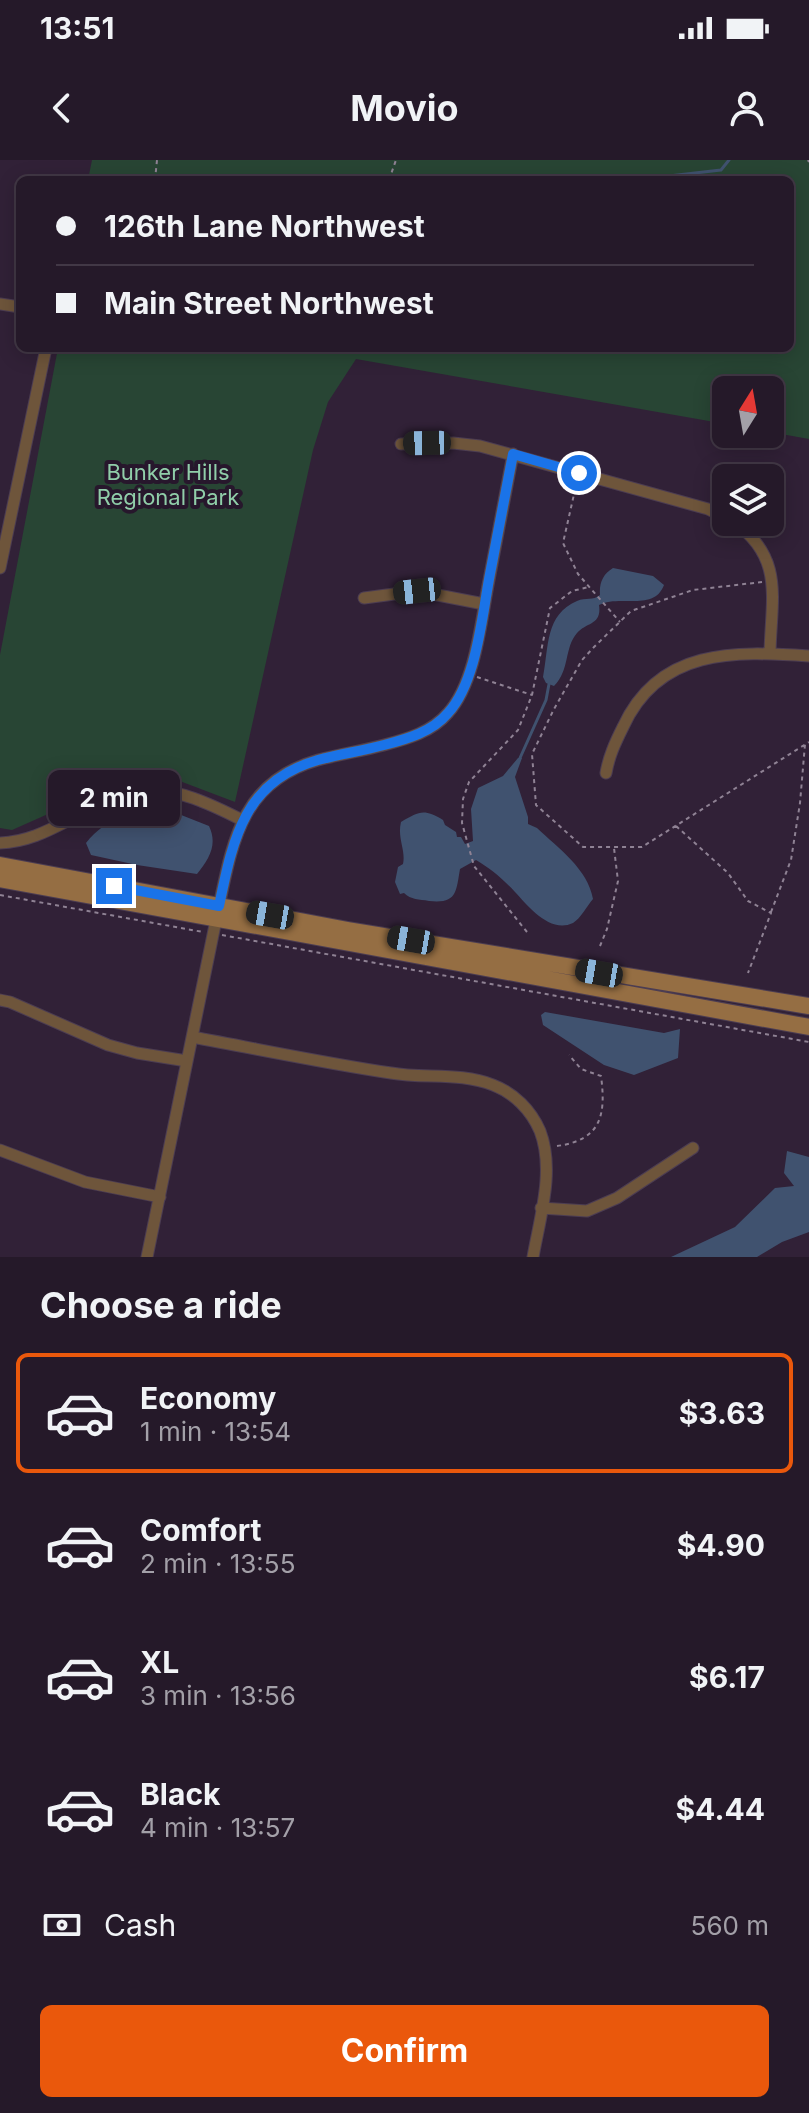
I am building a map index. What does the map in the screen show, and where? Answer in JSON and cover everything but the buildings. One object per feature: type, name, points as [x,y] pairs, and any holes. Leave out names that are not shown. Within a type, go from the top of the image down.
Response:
[{"type":"main road","points":[[0,865],[216,919],[809,1006]]},
{"type":"main road","points":[[0,879],[809,1027]]},
{"type":"street","points":[[0,568],[45,352]]},
{"type":"street","points":[[401,444],[453,443],[513,454],[712,511]]},
{"type":"street","points":[[147,1257],[232,845],[242,820],[264,789],[286,772],[317,760],[418,736],[448,713],[464,688],[477,647],[513,454]]},
{"type":"street","points":[[752,536],[764,550],[771,567],[770,653]]},
{"type":"street","points":[[364,598],[417,591],[484,604]]},
{"type":"street","points":[[606,773],[609,755],[630,712],[649,687],[675,669],[696,660],[735,653],[809,656]]},
{"type":"street","points":[[0,843],[38,837],[110,799],[143,791],[189,795],[242,820]]},
{"type":"street","points":[[0,1000],[108,1045],[187,1061]]},
{"type":"street","points":[[192,1037],[391,1074],[420,1078],[463,1077],[497,1086],[523,1104],[539,1129],[547,1156],[533,1257]]},
{"type":"street","points":[[541,1208],[587,1211],[617,1198],[693,1148]]},
{"type":"street","points":[[0,1150],[85,1182],[160,1197]]},
{"type":"path","points":[[579,473],[563,543],[578,574],[620,622]]},
{"type":"path","points":[[772,581],[693,590],[631,611],[582,660],[554,709],[532,754],[536,805],[583,847],[642,847],[809,742]]},
{"type":"path","points":[[527,932],[474,866],[462,812],[465,791],[469,782],[518,730],[532,695],[550,608],[572,591],[589,587]]},
{"type":"path","points":[[468,674],[532,695]]},
{"type":"path","points":[[748,973],[791,860],[805,744]]},
{"type":"path","points":[[675,825],[728,873],[748,901],[771,913]]},
{"type":"path","points":[[600,946],[618,881],[614,847]]},
{"type":"path","points":[[0,895],[216,919],[809,1042]]},
{"type":"path","points":[[557,1146],[575,1141],[595,1128],[604,1104],[601,1076],[581,1069],[569,1055]]},
{"type":"green space","name":"Bunker Hills Regional Park","points":[[92,160],[809,160],[809,439],[784,435],[784,376],[712,376],[712,422],[356,359],[328,402],[313,450],[235,802],[177,780],[118,783],[12,830],[0,828],[0,655],[57,352],[794,352],[794,176],[89,176]]},
{"type":"water","points":[[613,568],[653,576],[664,585],[652,598],[599,605],[596,620],[581,629],[573,639],[559,680],[554,686],[546,683],[543,677],[548,643],[559,614],[577,601],[600,595],[602,579]]},
{"type":"water","points":[[518,758],[522,758],[515,777],[528,824],[537,828],[571,860],[590,888],[593,899],[579,918],[564,925],[548,922],[497,874],[476,860],[460,869],[456,890],[450,898],[429,901],[400,894],[395,882],[398,867],[404,859],[401,822],[417,814],[431,814],[443,820],[465,844],[473,841],[471,809],[478,788],[503,776]]},
{"type":"water","points":[[166,809],[209,826],[213,839],[211,852],[197,874],[91,855],[86,843],[112,821],[132,814]]},
{"type":"water","points":[[545,1012],[664,1033],[680,1029],[678,1058],[634,1075],[604,1065],[543,1025],[541,1015]]},
{"type":"water","points":[[787,1151],[809,1157],[809,1232],[782,1242],[757,1257],[671,1257],[735,1227],[775,1188],[794,1186],[784,1173]]},
{"type":"waterway","points":[[669,176],[721,170],[729,160]]},
{"type":"waterway","points":[[520,758],[546,700],[549,684]]},
{"type":"route","points":[[114,886],[219,906],[232,845],[244,816],[264,789],[286,772],[317,760],[418,736],[448,713],[464,688],[477,647],[513,454],[579,473]]}]
